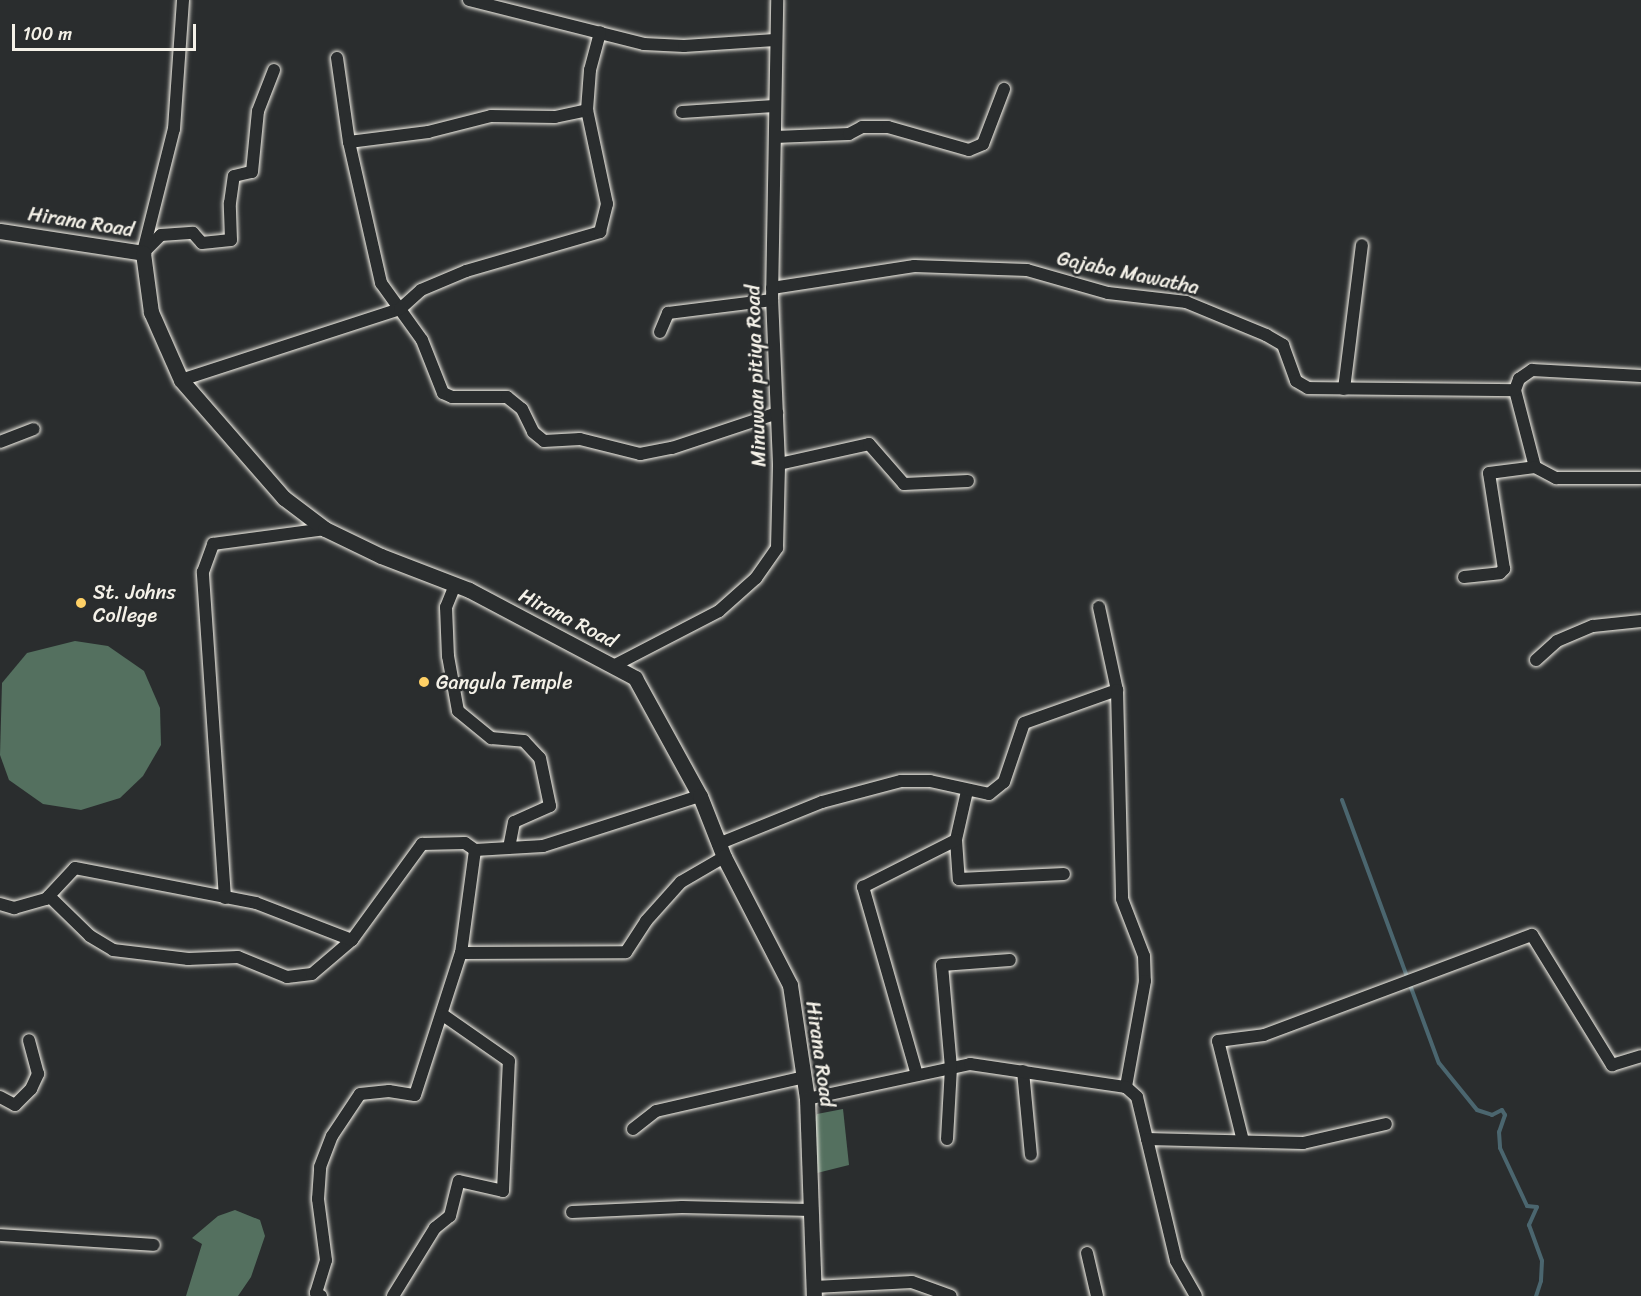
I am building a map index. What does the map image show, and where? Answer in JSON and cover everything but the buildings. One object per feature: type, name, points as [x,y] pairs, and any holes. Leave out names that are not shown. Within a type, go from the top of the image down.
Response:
[{"type":"street","points":[[143,253],[174,129],[183,0]]},
{"type":"street","points":[[469,0],[644,44],[684,46],[775,40]]},
{"type":"street","name":"Minuwan pitiya Road","points":[[615,665],[719,611],[756,578],[777,548],[779,464],[772,294],[777,0]]},
{"type":"street","points":[[181,380],[400,309],[421,290],[466,271],[600,232],[607,204],[587,110],[590,70],[600,32]]},
{"type":"street","points":[[337,58],[349,142],[381,283],[422,340],[443,393],[452,397],[507,397],[522,409],[533,432],[544,441],[580,439],[640,454],[672,448],[777,413]]},
{"type":"street","points":[[143,253],[161,235],[193,233],[202,243],[231,240],[230,203],[234,176],[252,172],[258,111],[274,70]]},
{"type":"street","points":[[775,137],[849,134],[862,127],[888,127],[969,150],[983,144],[1004,89]]},
{"type":"street","points":[[682,112],[774,106]]},
{"type":"street","points":[[349,142],[428,132],[491,116],[555,117],[587,110]]},
{"type":"street","name":"Hirana Road","points":[[0,231],[143,253],[151,312],[181,380],[284,498],[325,529],[381,556],[456,585],[615,665],[636,678],[700,796],[721,850],[790,985],[807,1099],[814,1291]]},
{"type":"street","points":[[1344,389],[1362,245]]},
{"type":"street","name":"Gajaba Mawatha","points":[[660,332],[669,313],[914,266],[1027,270],[1108,293],[1186,302],[1283,345],[1296,381],[1308,388],[1515,390]]},
{"type":"street","points":[[1535,467],[1515,390],[1519,379],[1532,370],[1641,376]]},
{"type":"street","points":[[0,442],[34,429]]},
{"type":"street","points":[[779,464],[869,444],[904,484],[968,481]]},
{"type":"street","points":[[1464,577],[1504,569],[1489,473],[1535,467],[1556,478],[1641,478]]},
{"type":"street","points":[[225,898],[203,572],[213,544],[325,529]]},
{"type":"street","points":[[456,585],[446,607],[448,656],[458,711],[492,738],[524,741],[540,758],[550,806],[514,822],[508,848]]},
{"type":"street","points":[[1099,607],[1117,690],[1122,899],[1144,956],[1145,981],[1126,1087]]},
{"type":"street","points":[[1536,660],[1557,641],[1593,626],[1641,621]]},
{"type":"street","points":[[461,953],[626,952],[646,921],[681,882],[721,850],[822,802],[901,781],[930,781],[966,791],[989,794],[1004,782],[1024,723],[1117,690]]},
{"type":"street","points":[[966,791],[956,840],[959,879],[1064,874]]},
{"type":"street","points":[[49,896],[90,936],[113,950],[188,959],[238,957],[286,977],[312,974],[352,940],[422,844],[465,843],[475,850],[543,846],[700,796]]},
{"type":"street","points":[[917,1075],[863,887],[956,840]]},
{"type":"street","points":[[316,1295],[326,1260],[318,1199],[320,1167],[332,1136],[360,1094],[389,1091],[415,1095],[461,953],[475,850]]},
{"type":"street","points":[[0,904],[14,908],[49,896],[75,868],[255,903],[352,940]]},
{"type":"street","points":[[1243,1142],[1218,1041],[1264,1035],[1532,935],[1612,1065],[1641,1056]]},
{"type":"street","points":[[947,1138],[951,1068],[942,965],[1010,960]]},
{"type":"street","points":[[393,1296],[435,1228],[450,1216],[459,1181],[502,1191],[509,1061],[442,1015]]},
{"type":"street","points":[[0,1097],[15,1105],[31,1089],[38,1074],[29,1040]]},
{"type":"street","points":[[807,1099],[970,1064],[1126,1087],[1137,1097],[1176,1261],[1196,1296]]},
{"type":"street","points":[[1023,1071],[1031,1155]]},
{"type":"street","points":[[633,1129],[656,1112],[804,1077]]},
{"type":"street","points":[[1147,1139],[1302,1143],[1386,1124]]},
{"type":"street","points":[[572,1212],[682,1207],[811,1210]]},
{"type":"street","points":[[0,1235],[154,1245]]},
{"type":"street","points":[[1087,1253],[1097,1296]]},
{"type":"street","points":[[814,1291],[912,1282],[951,1296]]},
{"type":"green space","points":[[75,641],[108,646],[144,671],[160,708],[161,745],[143,776],[120,798],[81,810],[43,804],[9,780],[0,755],[2,683],[27,653]]},
{"type":"green space","points":[[843,1109],[849,1165],[817,1173],[814,1121],[817,1114]]},
{"type":"green space","points":[[235,1210],[260,1220],[265,1236],[251,1277],[238,1296],[186,1296],[202,1244],[192,1238],[218,1216]]},
{"type":"waterway","points":[[1342,800],[1439,1063],[1477,1110],[1492,1115],[1502,1110],[1505,1115],[1499,1132],[1500,1148],[1527,1206],[1537,1207],[1529,1225],[1542,1261],[1541,1281],[1536,1296]]},
{"type":"place","name":"St. Johns College","points":[[81,603]]},
{"type":"place","name":"Gangula Temple","points":[[424,682]]}]
